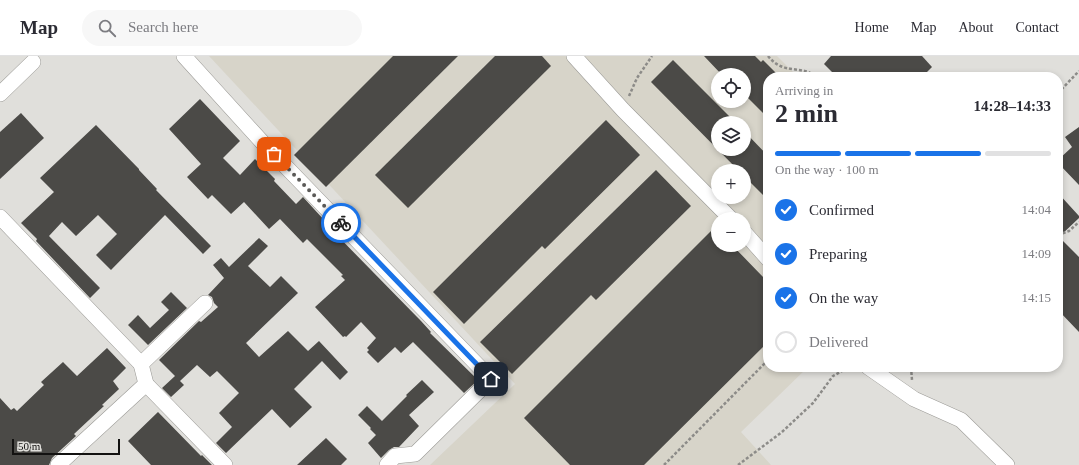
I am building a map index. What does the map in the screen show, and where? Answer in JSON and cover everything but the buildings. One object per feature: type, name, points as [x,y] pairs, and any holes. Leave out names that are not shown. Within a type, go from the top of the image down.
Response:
[{"type":"street","points":[[184,56],[268,148],[491,379],[415,454],[396,456],[387,465]]},
{"type":"street","points":[[575,56],[623,110],[724,212]]},
{"type":"street","points":[[0,94],[33,62]]},
{"type":"street","points":[[0,217],[141,364],[146,384],[225,465]]},
{"type":"street","points":[[751,240],[763,253]]},
{"type":"street","points":[[141,364],[205,303]]},
{"type":"street","points":[[875,372],[914,399],[961,420],[1007,465]]},
{"type":"street","points":[[58,465],[146,384]]},
{"type":"path","points":[[623,110],[637,78],[652,56]]},
{"type":"path","points":[[768,56],[773,61],[784,67],[807,72]]},
{"type":"path","points":[[1063,88],[1079,71]]},
{"type":"path","points":[[1063,232],[1069,230],[1079,222]]},
{"type":"path","points":[[664,465],[763,365]]},
{"type":"path","points":[[738,465],[782,432],[813,403],[833,376],[841,372]]},
{"type":"shaded area","points":[[209,56],[777,56],[793,72],[763,72],[763,372],[803,372],[741,432],[771,465],[430,465],[515,384]]},
{"type":"way so far","points":[[274,154],[341,223]]},
{"type":"route","points":[[341,223],[491,379]]}]
